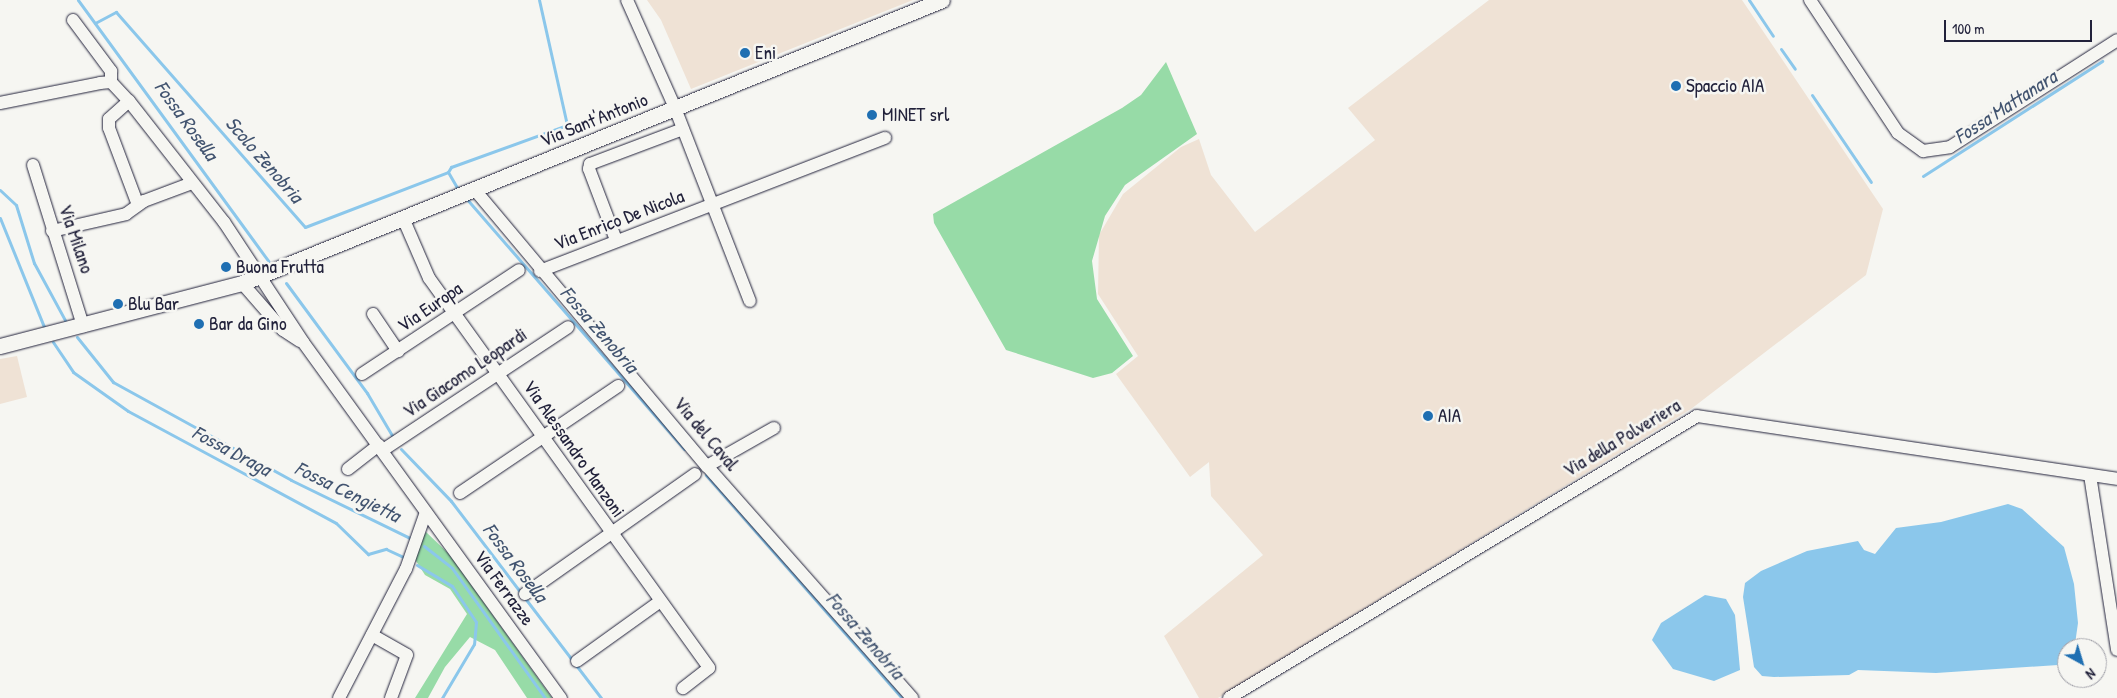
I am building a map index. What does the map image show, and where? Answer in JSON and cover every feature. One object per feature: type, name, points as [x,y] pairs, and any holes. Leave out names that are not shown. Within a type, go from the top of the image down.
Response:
[{"type":"main road","name":"Via Sant'Antonio","points":[[0,346],[83,326],[242,283],[942,0]]},
{"type":"street","points":[[627,0],[675,108],[750,301]]},
{"type":"street","points":[[1810,0],[1898,133],[1923,151],[1950,147],[2117,40]]},
{"type":"street","points":[[0,103],[111,82],[111,71],[73,20]]},
{"type":"street","name":"Via Ferrazze","points":[[111,82],[129,101],[192,183],[260,276],[303,342],[381,447],[561,698]]},
{"type":"street","points":[[129,101],[109,119],[109,128],[138,205]]},
{"type":"street","points":[[616,240],[589,170],[590,164],[683,129]]},
{"type":"street","name":"Via Enrico De Nicola","points":[[540,271],[616,240],[885,138]]},
{"type":"street","name":"Via Milano","points":[[32,165],[83,326]]},
{"type":"street","points":[[52,231],[126,214],[138,205],[192,183]]},
{"type":"street","name":"Via del Caval","points":[[475,190],[540,271],[707,466],[912,698]]},
{"type":"street","name":"Via Alessandro Manzoni","points":[[404,218],[429,278],[659,602],[709,668],[683,688]]},
{"type":"street","name":"Via Europa","points":[[362,374],[519,270]]},
{"type":"street","points":[[242,283],[283,330],[303,342]]},
{"type":"street","points":[[373,314],[398,351]]},
{"type":"street","name":"Via Giacomo Leopardi","points":[[348,469],[568,327]]},
{"type":"street","points":[[460,493],[618,386]]},
{"type":"street","name":"Via della Polveriera","points":[[1229,698],[1697,416],[2117,479]]},
{"type":"street","points":[[707,466],[774,428]]},
{"type":"street","points":[[525,594],[610,532],[695,474]]},
{"type":"street","points":[[2090,476],[2117,650]]},
{"type":"street","points":[[339,698],[406,569],[426,512]]},
{"type":"street","points":[[577,661],[659,602]]},
{"type":"street","points":[[372,634],[407,655],[391,698]]},
{"type":"shaded area","points":[[647,0],[913,0],[691,89],[661,20]]},
{"type":"shaded area","name":"AIA","points":[[1489,0],[1742,0],[1883,209],[1866,275],[1691,409],[1218,698],[1199,698],[1164,636],[1263,555],[1211,496],[1209,462],[1190,477],[1116,374],[1138,356],[1098,294],[1099,235],[1123,194],[1181,147],[1199,139],[1211,175],[1255,232],[1375,140],[1348,108]]},
{"type":"shaded area","points":[[17,356],[27,397],[0,404],[0,359]]},
{"type":"green space","points":[[1166,62],[1197,134],[1125,185],[1105,216],[1092,261],[1097,299],[1133,356],[1112,373],[1093,378],[1006,350],[934,223],[933,214],[1122,108],[1141,95]]},
{"type":"green space","points":[[426,532],[449,554],[552,698],[527,698],[495,650],[470,637],[445,667],[428,698],[415,698],[467,614],[450,589],[425,575],[416,561],[416,550]]},
{"type":"water","points":[[2008,504],[2022,509],[2064,547],[2074,584],[2078,623],[2076,638],[2057,638],[2057,665],[1936,673],[1858,670],[1849,675],[1774,677],[1762,676],[1754,667],[1743,597],[1745,583],[1761,571],[1807,551],[1858,541],[1864,550],[1875,554],[1896,528],[1941,522]]},
{"type":"water","points":[[1705,595],[1726,599],[1735,615],[1740,670],[1714,681],[1673,669],[1652,640],[1661,623]]},
{"type":"waterway","name":"Fossa Rosella","points":[[78,0],[268,261]]},
{"type":"waterway","name":"Fossa Zenobria","points":[[459,191],[448,172],[451,167],[567,125],[539,0]]},
{"type":"waterway","name":"Fossa Mattanara","points":[[1749,0],[1773,36]]},
{"type":"waterway","name":"Scolo Zenobria","points":[[95,23],[116,12],[305,227],[448,172]]},
{"type":"waterway","name":"Fossa Mattanara","points":[[1781,49],[1795,69]]},
{"type":"waterway","name":"Fossa Mattanara","points":[[1923,176],[2102,61]]},
{"type":"waterway","name":"Fossa Mattanara","points":[[1812,95],[1871,182]]},
{"type":"waterway","name":"Fossa Cengietta","points":[[0,190],[16,205],[34,263],[66,322]]},
{"type":"waterway","name":"Fossa Zenobria","points":[[465,197],[684,449]]},
{"type":"waterway","name":"Fossa Draga","points":[[0,218],[44,327]]},
{"type":"waterway","name":"Fossa Rosella","points":[[286,283],[367,393],[393,437]]},
{"type":"waterway","name":"Fossa Cengietta","points":[[77,337],[113,382],[291,480],[410,538]]},
{"type":"waterway","name":"Fossa Draga","points":[[53,342],[73,372],[128,411],[336,523],[368,554],[386,549],[407,559]]},
{"type":"waterway","name":"Fossa Rosella","points":[[401,449],[451,501],[601,698]]},
{"type":"waterway","name":"Fossa Zenobria","points":[[706,475],[902,698]]},
{"type":"waterway","name":"Fossa Cengietta","points":[[424,546],[452,568],[545,698]]},
{"type":"waterway","name":"Fossa Draga","points":[[417,565],[452,586],[476,622],[474,644],[442,698]]},
{"type":"place","name":"Eni","points":[[745,53]]},
{"type":"place","name":"Spaccio AIA","points":[[1676,86]]},
{"type":"place","name":"MINET srl","points":[[872,115]]},
{"type":"place","name":"Buona Frutta","points":[[226,267]]},
{"type":"place","name":"Blu Bar","points":[[118,304]]},
{"type":"place","name":"Bar da Gino","points":[[199,324]]},
{"type":"place","name":"AIA","points":[[1428,416]]}]
